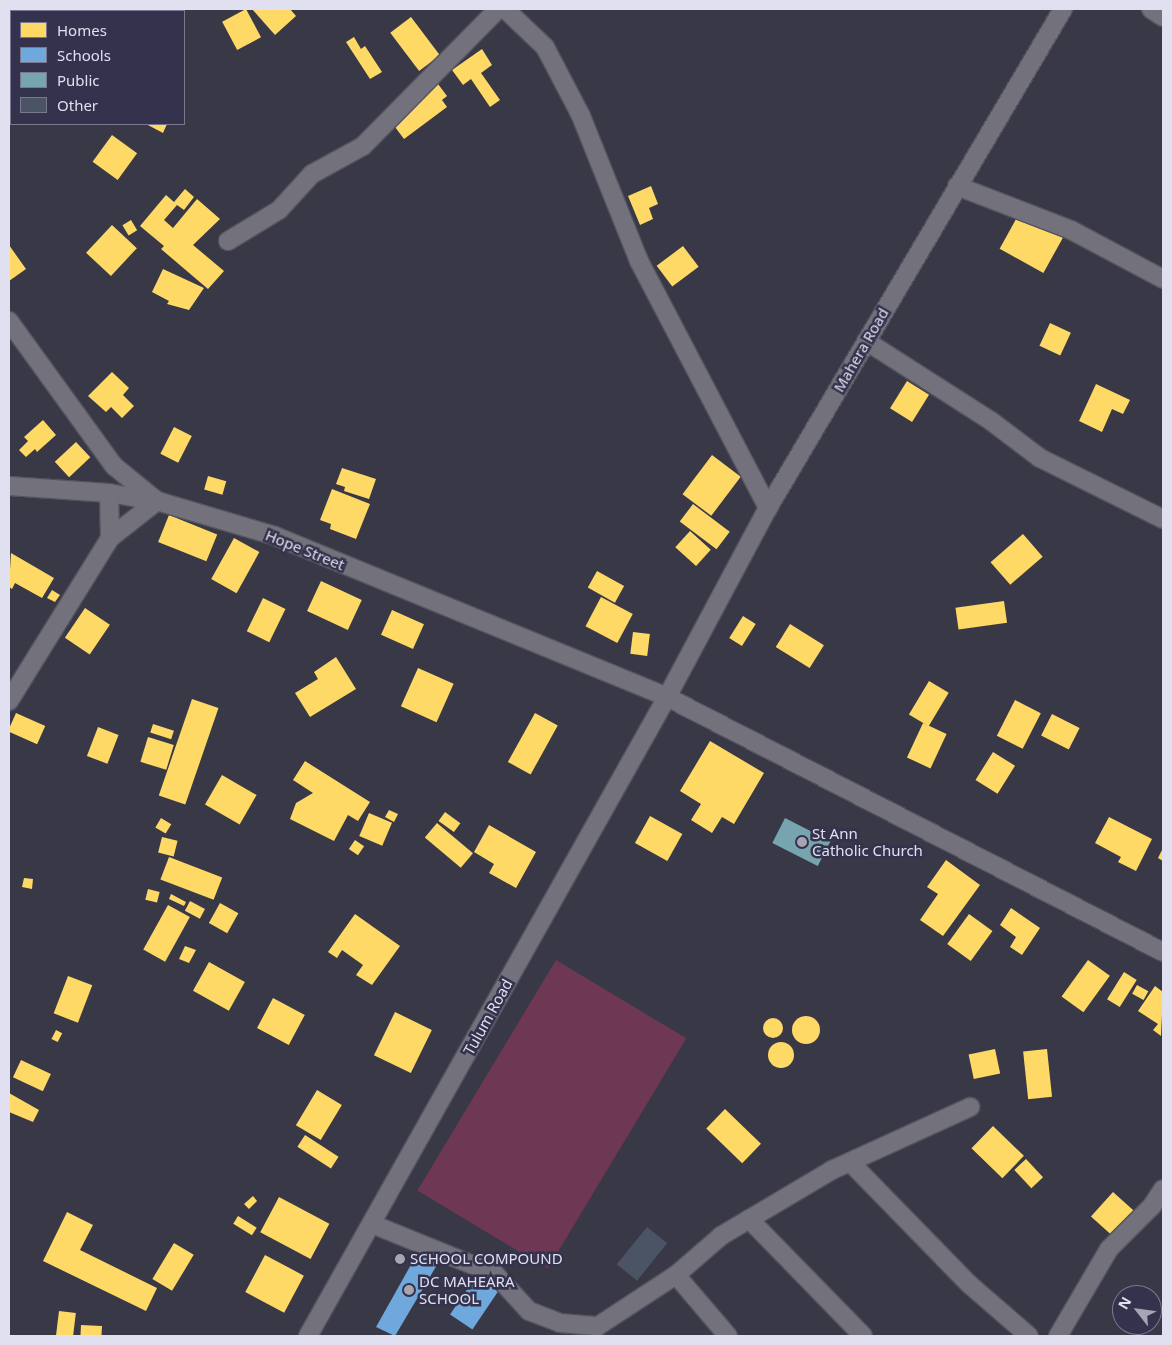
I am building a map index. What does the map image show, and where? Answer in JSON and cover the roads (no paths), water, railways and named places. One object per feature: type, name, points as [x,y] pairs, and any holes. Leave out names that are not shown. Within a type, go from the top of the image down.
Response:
[{"type":"street","points":[[228,241],[279,210],[312,174],[363,146],[498,9]]},
{"type":"street","points":[[505,9],[545,47],[581,116],[639,261],[768,508]]},
{"type":"street","name":"Mahera Road","points":[[667,697],[768,508],[1063,9]]},
{"type":"street","points":[[1151,9],[1163,17]]},
{"type":"street","points":[[957,186],[1071,230],[1163,279]]},
{"type":"street","name":"Hope Street","points":[[9,321],[114,466],[157,501],[275,536],[667,697],[1163,952]]},
{"type":"street","points":[[866,341],[991,421],[1040,458],[1163,519]]},
{"type":"street","points":[[9,486],[109,493],[157,501]]},
{"type":"street","points":[[109,493],[110,538]]},
{"type":"street","points":[[9,701],[110,538],[157,501]]},
{"type":"street","name":"Tulum Road","points":[[308,1336],[667,697]]},
{"type":"street","points":[[372,1224],[495,1274],[529,1312],[560,1323],[598,1326],[676,1275],[721,1236],[749,1219],[850,1162],[970,1107]]},
{"type":"street","points":[[850,1162],[969,1284],[1029,1336]]},
{"type":"street","points":[[1058,1336],[1109,1249],[1152,1206],[1163,1189]]},
{"type":"street","points":[[749,1219],[863,1336]]},
{"type":"street","points":[[676,1275],[728,1336]]},
{"type":"place","name":"St Ann Catholic Church","points":[[802,842]]},
{"type":"place","name":"SCHOOL COMPOUND","points":[[400,1259]]},
{"type":"place","name":"DC MAHEARA SCHOOL","points":[[409,1290]]}]
